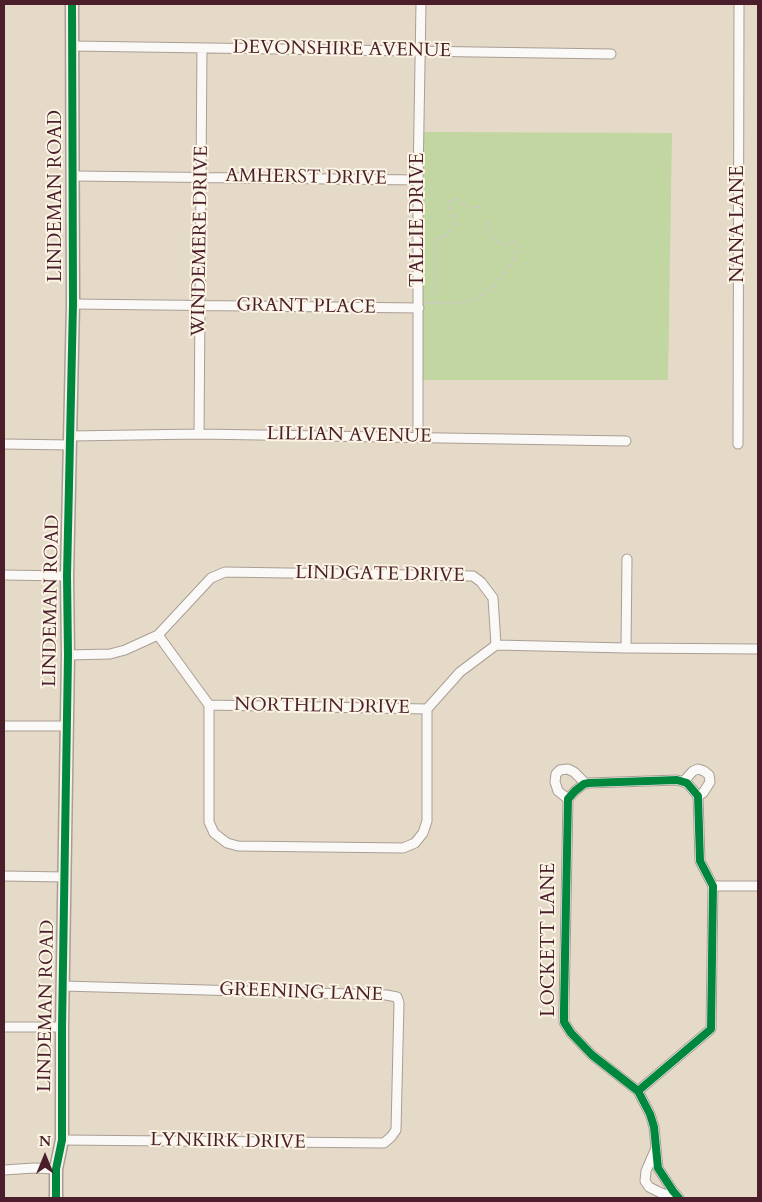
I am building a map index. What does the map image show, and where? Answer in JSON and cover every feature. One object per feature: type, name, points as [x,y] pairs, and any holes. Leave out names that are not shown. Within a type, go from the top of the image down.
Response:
[{"type":"street","name":"LINDEMAN ROAD","points":[[56,1198],[56,1170],[62,1140],[68,655],[67,576],[73,304],[72,4]]},
{"type":"street","name":"TALLIE DRIVE","points":[[418,437],[418,180],[421,4]]},
{"type":"street","name":"NANA LANE","points":[[738,444],[739,4]]},
{"type":"street","name":"DEVONSHIRE AVENUE","points":[[73,46],[611,54]]},
{"type":"street","name":"WINDEMERE DRIVE","points":[[199,434],[202,48]]},
{"type":"street","name":"AMHERST DRIVE","points":[[74,176],[418,180]]},
{"type":"street","name":"GRANT PLACE","points":[[73,304],[418,306]]},
{"type":"street","name":"LILLIAN AVENUE","points":[[4,444],[199,434],[626,441]]},
{"type":"street","points":[[626,559],[626,648]]},
{"type":"street","name":"LINDGATE DRIVE","points":[[68,655],[110,654],[125,650],[158,635],[211,578],[225,572],[473,576],[481,582],[493,598],[496,645]]},
{"type":"street","points":[[4,575],[67,576]]},
{"type":"street","name":"NORTHLIN DRIVE","points":[[158,635],[209,705],[427,709],[460,672],[496,645]]},
{"type":"street","points":[[496,645],[758,649]]},
{"type":"street","points":[[209,705],[209,822],[214,834],[227,843],[238,846],[403,848],[415,842],[423,834],[427,821],[427,709]]},
{"type":"street","points":[[4,726],[66,726]]},
{"type":"street","points":[[586,784],[574,772],[568,769],[560,770],[556,774],[555,782],[558,792],[568,799],[575,791],[586,784],[677,780],[687,783],[698,796],[700,861],[713,886],[711,1029],[638,1091]]},
{"type":"street","points":[[683,782],[693,771],[698,769],[704,770],[709,775],[710,782],[703,793],[698,796]]},
{"type":"street","name":"LOCKETT LANE","points":[[568,799],[564,1022],[571,1033],[592,1054],[638,1091],[650,1114],[654,1127],[658,1168],[679,1198]]},
{"type":"street","points":[[4,876],[64,877]]},
{"type":"street","points":[[713,886],[758,886]]},
{"type":"street","name":"GREENING LANE","points":[[63,986],[386,995],[396,997],[399,1004],[396,1130],[391,1137]]},
{"type":"street","points":[[4,1027],[62,1027]]},
{"type":"street","name":"LYNKIRK DRIVE","points":[[62,1140],[374,1144],[384,1143],[391,1137]]},
{"type":"street","name":"LOCKETT LANE","points":[[656,1148],[646,1171],[645,1181],[649,1187],[661,1194],[679,1198]]},
{"type":"street","points":[[4,1170],[34,1168],[56,1170]]},
{"type":"path","points":[[437,303],[436,239],[446,236],[455,226],[449,201],[456,200],[470,208],[484,206]]},
{"type":"path","points":[[418,306],[470,301],[491,290],[507,270],[520,247],[515,241],[507,245],[496,242],[489,235],[486,221]]},
{"type":"green space","points":[[424,132],[672,133],[668,380],[422,380]]},
{"type":"cycle path","points":[[56,1198],[56,1169],[62,1140],[68,655],[67,576],[73,304],[72,4]]},
{"type":"cycle path","points":[[638,1091],[711,1029],[713,886],[700,861],[698,796],[687,783],[677,780],[589,783],[584,784],[568,799],[564,1022],[571,1033],[592,1055],[638,1091],[650,1114],[654,1127],[658,1168],[679,1198]]}]
